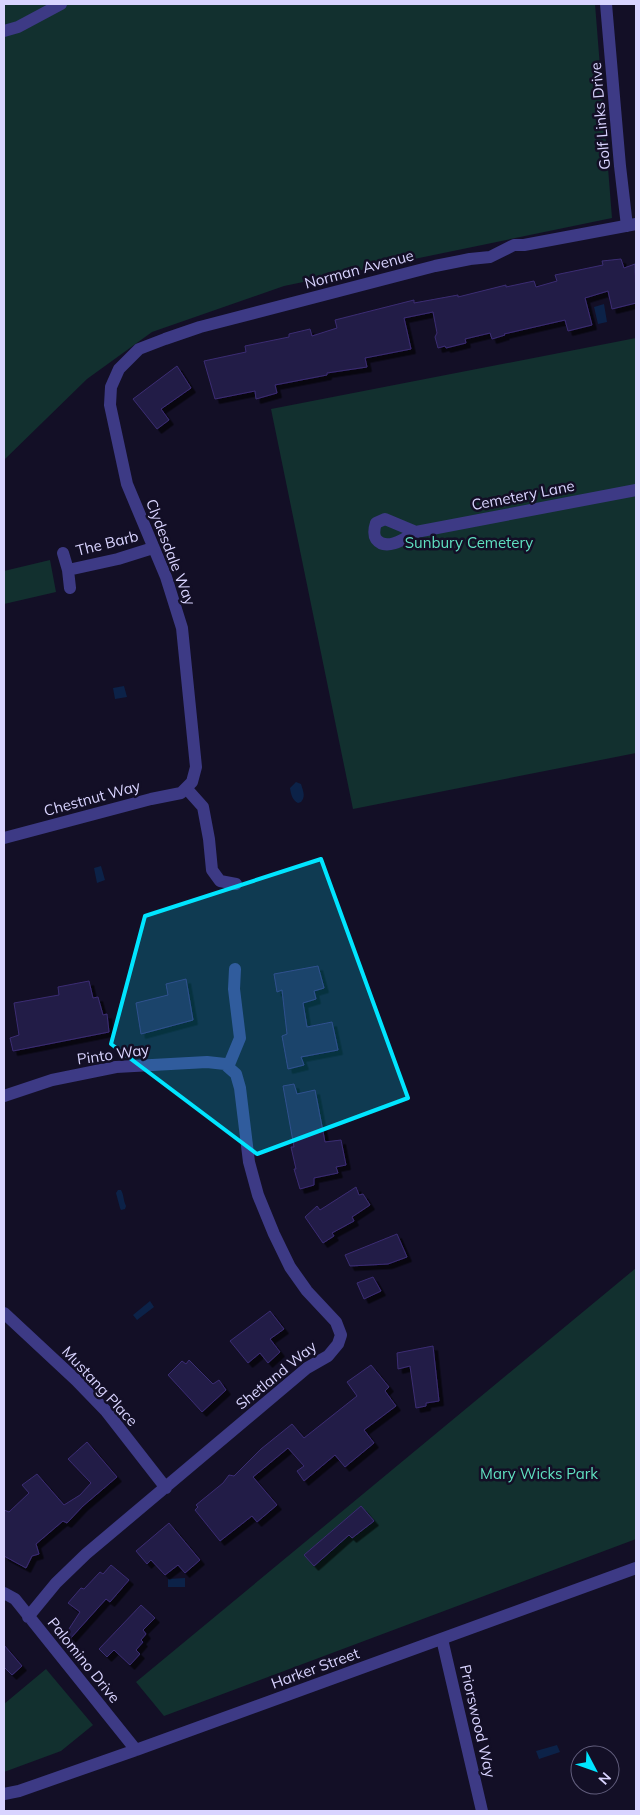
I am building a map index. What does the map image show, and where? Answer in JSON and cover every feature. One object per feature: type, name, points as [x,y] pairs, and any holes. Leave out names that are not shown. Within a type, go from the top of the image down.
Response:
[{"type":"street","points":[[4,31],[18,27],[61,4]]},
{"type":"street","name":"Golf Links Drive","points":[[606,4],[620,166],[632,225]]},
{"type":"street","name":"Norman Avenue","points":[[111,387],[119,369],[139,349],[200,327],[434,266],[490,257],[514,245],[524,245],[632,225]]},
{"type":"street","name":"Clydesdale Way","points":[[111,387],[110,405],[127,484],[166,577],[182,628],[196,767],[192,782],[186,788]]},
{"type":"street","name":"Cemetery Lane","points":[[416,532],[636,490]]},
{"type":"street","name":"The Barb","points":[[68,570],[118,559],[154,548]]},
{"type":"street","name":"The Barb","points":[[62,553],[68,570],[70,588]]},
{"type":"street","points":[[186,788],[203,807],[212,870],[220,880],[236,884]]},
{"type":"street","name":"Chestnut Way","points":[[4,838],[150,799],[181,793],[186,788]]},
{"type":"street","points":[[228,1067],[240,1038],[234,989],[235,969]]},
{"type":"street","name":"Pinto Way","points":[[4,1096],[52,1080],[116,1067],[207,1062],[225,1064],[228,1067]]},
{"type":"street","name":"Shetland Way","points":[[28,1616],[56,1582],[86,1554],[307,1368],[328,1356],[338,1344],[341,1335],[336,1322],[307,1292],[290,1267],[258,1195],[249,1162],[240,1088],[236,1074],[228,1067]]},
{"type":"street","name":"Mustang Place","points":[[4,1313],[76,1380],[106,1411],[166,1488]]},
{"type":"street","name":"Harker Street","points":[[4,1794],[20,1791],[136,1750],[636,1568]]},
{"type":"street","name":"Palomino Drive","points":[[4,1594],[15,1599],[136,1750]]},
{"type":"street","name":"Priorswood Way","points":[[442,1639],[482,1811]]},
{"type":"highlighted area","points":[[321,859],[408,1098],[257,1154],[111,1044],[145,916]]},
{"type":"green space","points":[[4,4],[595,4],[612,218],[284,286],[152,332],[87,379],[4,460]]},
{"type":"green space","name":"Sunbury Cemetery","points":[[636,338],[636,753],[353,809],[271,409]]},
{"type":"green space","points":[[50,560],[56,592],[4,604],[4,571]]},
{"type":"green space","name":"Mary Wicks Park","points":[[636,1268],[636,1539],[164,1716],[136,1682]]},
{"type":"green space","points":[[46,1669],[93,1725],[61,1751],[4,1772],[4,1704]]},
{"type":"water","points":[[604,304],[607,322],[598,324],[594,307]]},
{"type":"water","points":[[124,686],[127,697],[115,699],[113,688]]},
{"type":"water","points":[[296,782],[301,784],[304,793],[303,800],[298,803],[293,799],[290,788]]},
{"type":"water","points":[[101,866],[105,880],[97,883],[94,868]]},
{"type":"water","points":[[118,1190],[122,1192],[126,1206],[125,1209],[121,1210],[120,1208],[116,1193]]},
{"type":"water","points":[[150,1301],[154,1307],[137,1320],[133,1315]]},
{"type":"water","points":[[185,1578],[185,1587],[168,1587],[168,1579]]},
{"type":"water","points":[[557,1745],[560,1752],[539,1759],[536,1751]]},
{"type":"building","points":[[621,259],[624,268],[635,264],[636,303],[612,309],[608,291],[585,298],[592,325],[568,331],[565,320],[504,334],[492,339],[490,333],[465,339],[466,343],[438,348],[433,312],[404,318],[411,349],[365,358],[367,367],[327,373],[327,375],[275,385],[277,393],[256,399],[255,391],[215,399],[204,361],[246,352],[245,346],[289,337],[289,334],[310,329],[312,336],[337,328],[335,320],[414,300],[414,303],[458,295],[458,297],[506,285],[506,287],[534,281],[536,287],[557,281],[555,275],[603,265],[602,261]]},
{"type":"building","points":[[177,366],[191,388],[161,409],[169,420],[157,429],[133,399]]},
{"type":"building","points":[[318,966],[324,988],[314,991],[316,999],[303,1003],[307,1027],[332,1022],[338,1050],[301,1057],[304,1065],[288,1069],[282,1036],[287,1034],[282,990],[277,992],[274,974]]},
{"type":"building","points":[[186,979],[193,1020],[141,1034],[136,1003],[168,995],[166,984]]},
{"type":"building","points":[[89,981],[93,998],[98,997],[103,1015],[107,1014],[109,1032],[13,1051],[10,1038],[19,1035],[14,1003],[59,995],[58,987]]},
{"type":"building","points":[[294,1084],[297,1094],[315,1090],[325,1142],[341,1140],[346,1165],[336,1167],[338,1173],[314,1178],[314,1185],[300,1189],[294,1169],[296,1169],[291,1147],[294,1147],[283,1086]]},
{"type":"building","points":[[356,1187],[359,1195],[363,1194],[370,1205],[352,1217],[354,1221],[332,1233],[334,1236],[323,1243],[305,1217],[317,1206],[320,1210]]},
{"type":"building","points":[[397,1234],[407,1257],[388,1264],[350,1266],[345,1255]]},
{"type":"building","points":[[373,1277],[381,1291],[364,1299],[357,1283]]},
{"type":"building","points":[[270,1311],[284,1329],[270,1339],[280,1352],[268,1363],[260,1353],[248,1363],[230,1341]]},
{"type":"building","points":[[433,1346],[439,1401],[426,1403],[426,1406],[416,1408],[410,1366],[398,1369],[397,1353]]},
{"type":"building","points":[[189,1360],[213,1384],[219,1380],[226,1390],[202,1412],[168,1375],[182,1361],[186,1364]]},
{"type":"building","points":[[371,1365],[389,1387],[385,1391],[396,1406],[364,1430],[374,1443],[345,1467],[335,1455],[304,1481],[297,1471],[304,1466],[288,1448],[253,1477],[277,1505],[257,1522],[252,1516],[220,1541],[195,1510],[198,1507],[196,1505],[223,1483],[229,1475],[234,1476],[261,1449],[292,1424],[304,1438],[357,1396],[347,1382]]},
{"type":"building","points":[[87,1442],[117,1477],[83,1506],[67,1523],[63,1521],[36,1544],[39,1554],[32,1556],[26,1568],[4,1556],[4,1510],[9,1512],[29,1493],[22,1485],[37,1474],[64,1505],[80,1495],[91,1483],[68,1459]]},
{"type":"building","points":[[361,1506],[374,1521],[352,1538],[349,1535],[314,1566],[304,1555]]},
{"type":"building","points":[[169,1523],[200,1560],[185,1573],[178,1565],[165,1575],[151,1560],[147,1564],[136,1551]]},
{"type":"building","points":[[111,1565],[129,1580],[110,1602],[106,1599],[70,1639],[65,1635],[80,1612],[68,1603],[81,1588],[84,1589],[100,1572],[103,1574]]},
{"type":"building","points":[[141,1605],[155,1618],[143,1630],[146,1634],[141,1640],[143,1642],[136,1650],[140,1654],[130,1665],[114,1650],[107,1657],[99,1649]]},
{"type":"building","points":[[4,1645],[22,1666],[12,1675],[4,1667]]}]
